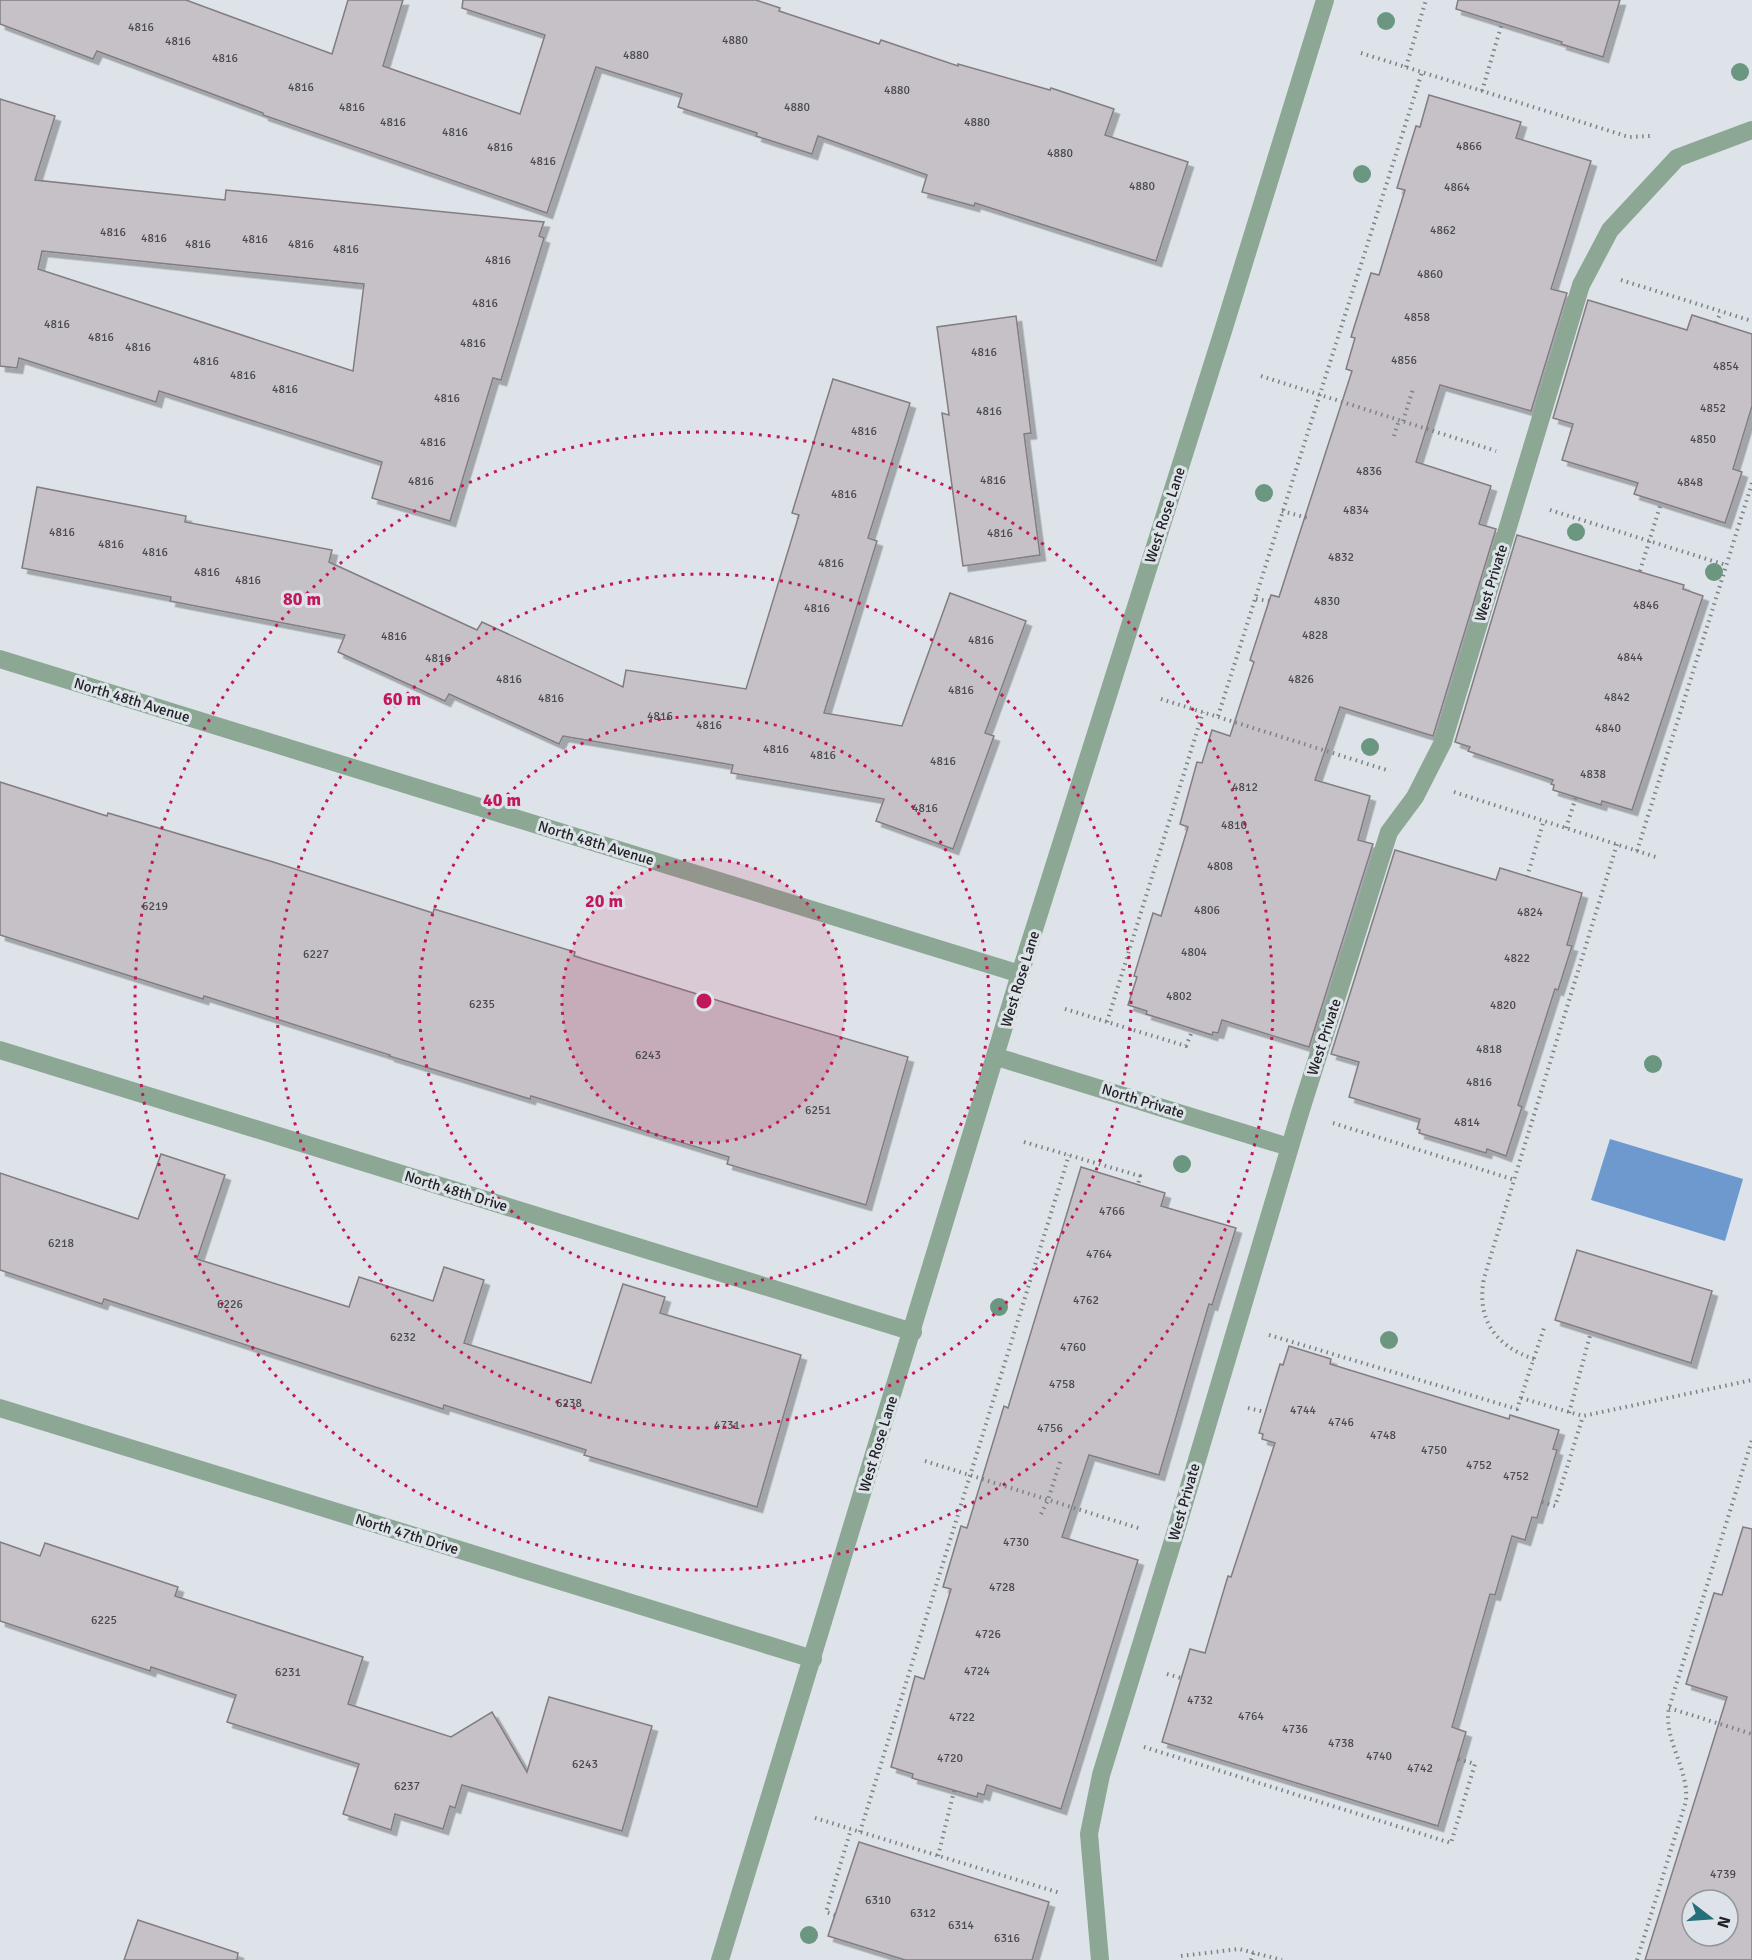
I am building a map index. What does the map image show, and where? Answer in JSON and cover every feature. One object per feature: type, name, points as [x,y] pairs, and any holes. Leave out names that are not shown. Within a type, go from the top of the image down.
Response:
[{"type":"street","name":"West Rose Lane","points":[[720,1960],[997,1057],[1020,974],[1223,332],[1325,0]]},
{"type":"street","name":"West Private","points":[[1100,1960],[1089,1834],[1101,1775],[1174,1539],[1289,1147],[1389,832],[1415,797],[1443,742],[1581,285],[1610,230],[1677,158],[1752,130]]},
{"type":"street","name":"North 48th Avenue","points":[[0,659],[1020,974]]},
{"type":"street","name":"North 48th Drive","points":[[0,1050],[913,1332]]},
{"type":"street","name":"North Private","points":[[997,1057],[1289,1147]]},
{"type":"street","name":"North 47th Drive","points":[[0,1408],[813,1659]]},
{"type":"path","points":[[1406,67],[1426,0]]},
{"type":"path","points":[[1482,91],[1502,23]]},
{"type":"path","points":[[1361,53],[1629,137],[1657,136]]},
{"type":"path","points":[[1218,716],[1422,72]]},
{"type":"path","points":[[1589,270],[1752,321]]},
{"type":"path","points":[[1716,323],[1721,312]]},
{"type":"path","points":[[1261,376],[1528,462]]},
{"type":"path","points":[[1394,436],[1413,389]]},
{"type":"path","points":[[1637,851],[1752,483]]},
{"type":"path","points":[[1516,499],[1726,566]]},
{"type":"path","points":[[1640,571],[1661,503]]},
{"type":"path","points":[[1282,511],[1308,519]]},
{"type":"path","points":[[1256,598],[1269,601]]},
{"type":"path","points":[[1107,1022],[1203,712]]},
{"type":"path","points":[[1566,828],[1576,798]]},
{"type":"path","points":[[1527,877],[1544,820]]},
{"type":"path","points":[[1534,1359],[1511,1349],[1498,1340],[1489,1326],[1481,1294],[1617,844]]},
{"type":"path","points":[[1065,1009],[1186,1046],[1193,1029]]},
{"type":"path","points":[[1300,1113],[1515,1180]]},
{"type":"path","points":[[1024,1142],[1140,1176],[1138,1185]]},
{"type":"path","points":[[860,1832],[1069,1155]]},
{"type":"path","points":[[1237,1325],[1517,1409],[1544,1328]]},
{"type":"path","points":[[1569,1413],[1591,1332]]},
{"type":"path","points":[[1521,1398],[1583,1416],[1752,1380]]},
{"type":"path","points":[[1542,1502],[1555,1506],[1583,1416]]},
{"type":"path","points":[[1637,1960],[1686,1800],[1686,1786],[1668,1722],[1669,1707],[1752,1440]]},
{"type":"path","points":[[1041,1514],[1061,1459]]},
{"type":"path","points":[[925,1461],[1174,1539]]},
{"type":"path","points":[[1669,1707],[1752,1734]]},
{"type":"path","points":[[1112,1737],[1451,1843],[1475,1764],[1458,1759]]},
{"type":"path","points":[[938,1856],[954,1791]]},
{"type":"path","points":[[815,1818],[1095,1904]]},
{"type":"path","points":[[835,1915],[826,1912],[851,1829]]},
{"type":"path","points":[[1181,1956],[1239,1949],[1282,1960]]},
{"type":"path","points":[[1251,1960],[1254,1951]]},
{"type":"water","points":[[1610,1139],[1743,1179],[1725,1241],[1591,1200]]},
{"type":"building","points":[[0,0],[186,0],[332,54],[348,0],[403,0],[383,66],[520,114],[545,35],[462,8],[463,0],[756,0],[780,8],[779,11],[879,44],[881,40],[958,66],[958,64],[1050,90],[1051,88],[1114,109],[1105,135],[1188,162],[1156,261],[975,203],[974,206],[922,192],[927,175],[818,136],[812,154],[756,136],[757,133],[678,107],[682,94],[596,67],[547,213],[263,115],[263,113],[97,51],[93,59],[0,24]]},
{"type":"building","points":[[1458,0],[1620,0],[1603,57],[1456,9]]},
{"type":"building","points":[[1429,95],[1521,122],[1516,138],[1591,161],[1551,289],[1567,293],[1531,411],[1440,385],[1416,462],[1491,486],[1479,524],[1496,529],[1433,736],[1340,707],[1315,780],[1370,796],[1358,840],[1373,844],[1309,1047],[1222,1020],[1218,1033],[1213,1032],[1212,1035],[1146,1014],[1147,1011],[1128,1005],[1137,977],[1134,976],[1153,913],[1161,916],[1188,827],[1180,824],[1197,762],[1202,763],[1212,730],[1230,736],[1254,662],[1250,660],[1271,595],[1279,597],[1352,371],[1346,369],[1355,338],[1351,337],[1371,273],[1379,275],[1405,190],[1397,188],[1416,126],[1420,127]]},
{"type":"building","points":[[0,99],[55,116],[35,180],[225,200],[226,190],[544,222],[539,236],[544,238],[501,380],[493,378],[450,521],[372,498],[382,462],[159,391],[156,402],[19,358],[17,368],[0,366]],"holes":[[[42,251],[364,284],[353,371],[38,269]]]},
{"type":"building","points":[[1588,300],[1687,330],[1692,315],[1752,334],[1752,406],[1733,469],[1742,472],[1725,523],[1634,494],[1638,483],[1562,460],[1573,424],[1553,418]]},
{"type":"building","points":[[1016,316],[1031,433],[1024,434],[1040,555],[963,566],[942,413],[949,415],[937,327]]},
{"type":"building","points":[[833,379],[910,403],[868,538],[877,541],[824,713],[902,726],[950,593],[1026,621],[985,733],[994,736],[953,849],[876,821],[884,799],[731,773],[733,765],[563,736],[559,744],[449,694],[445,701],[338,652],[345,635],[170,601],[171,597],[22,568],[37,487],[186,516],[185,522],[332,550],[329,562],[477,630],[482,622],[623,687],[626,670],[746,689],[799,515],[792,513]]},
{"type":"building","points":[[1517,535],[1684,585],[1683,589],[1703,596],[1632,810],[1602,801],[1601,805],[1553,790],[1554,785],[1551,784],[1553,780],[1468,751],[1470,747],[1455,742]]},
{"type":"building","points":[[0,782],[107,816],[108,813],[270,861],[433,913],[434,909],[575,952],[574,956],[908,1057],[866,1205],[727,1164],[729,1157],[531,1096],[530,1099],[204,996],[203,999],[0,935]]},
{"type":"building","points":[[1395,850],[1496,880],[1500,868],[1582,893],[1567,945],[1572,946],[1558,990],[1555,989],[1518,1105],[1522,1107],[1506,1156],[1487,1149],[1486,1153],[1419,1133],[1420,1130],[1417,1129],[1420,1119],[1349,1097],[1359,1062],[1331,1054]]},
{"type":"building","points":[[161,1154],[225,1175],[197,1259],[349,1307],[359,1277],[433,1301],[444,1267],[484,1280],[464,1343],[591,1383],[623,1284],[665,1297],[660,1313],[801,1355],[757,1507],[584,1455],[586,1450],[444,1405],[443,1409],[104,1299],[102,1304],[0,1270],[0,1173],[138,1219]]},
{"type":"building","points":[[1081,1167],[1165,1193],[1161,1206],[1236,1228],[1212,1305],[1209,1304],[1159,1475],[1089,1455],[1062,1537],[1138,1560],[1061,1809],[987,1785],[984,1795],[978,1793],[977,1797],[912,1778],[913,1774],[891,1767],[915,1676],[924,1679],[951,1589],[943,1587],[961,1526],[967,1528],[1004,1406],[1008,1408]]},
{"type":"building","points":[[1577,1250],[1712,1291],[1691,1363],[1555,1320]]},
{"type":"building","points":[[1289,1346],[1331,1359],[1330,1364],[1509,1419],[1510,1415],[1559,1430],[1553,1449],[1557,1450],[1537,1518],[1532,1517],[1525,1540],[1512,1536],[1495,1595],[1490,1594],[1452,1727],[1466,1732],[1438,1826],[1162,1742],[1190,1649],[1205,1653],[1228,1576],[1231,1577],[1275,1443],[1262,1439],[1263,1434],[1259,1433],[1280,1364],[1283,1365]]},
{"type":"building","points":[[1743,1527],[1752,1529],[1752,1960],[1645,1960],[1727,1697],[1686,1684],[1714,1593],[1722,1595]]},
{"type":"building","points":[[0,1542],[40,1556],[45,1543],[178,1587],[175,1596],[363,1657],[348,1704],[451,1737],[492,1712],[527,1772],[549,1697],[652,1726],[622,1831],[462,1785],[455,1808],[450,1806],[443,1829],[395,1814],[391,1830],[343,1814],[359,1764],[227,1722],[236,1695],[151,1667],[150,1671],[0,1621]]},
{"type":"building","points":[[859,1842],[1049,1902],[1032,1960],[905,1960],[828,1936]]},
{"type":"building","points":[[138,1920],[238,1953],[237,1960],[124,1960]]}]
